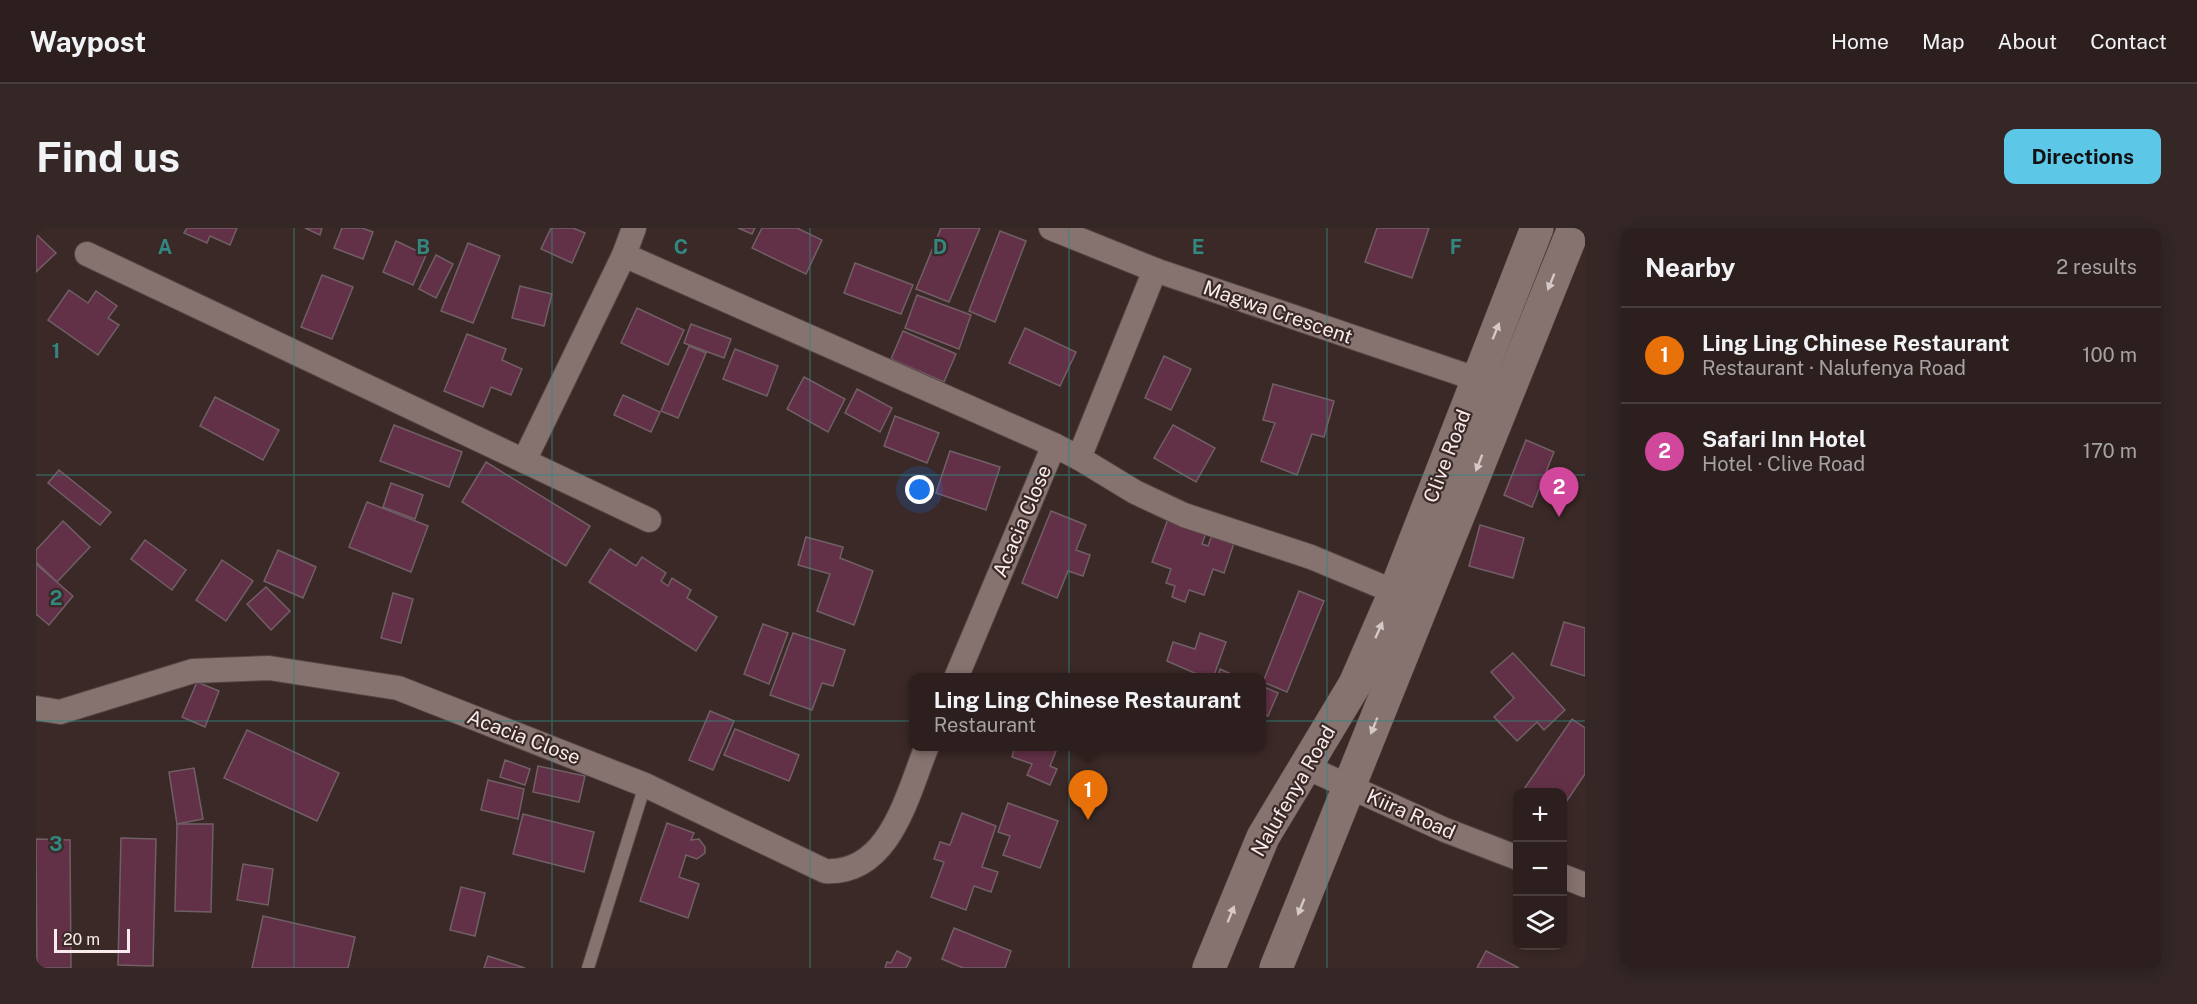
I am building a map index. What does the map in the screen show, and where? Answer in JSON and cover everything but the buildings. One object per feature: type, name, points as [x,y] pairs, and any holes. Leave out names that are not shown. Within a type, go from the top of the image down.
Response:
[{"type":"street","points":[[524,461],[624,255],[634,228]]},
{"type":"street","name":"Magwa Crescent","points":[[1051,228],[1155,270],[1508,390]]},
{"type":"street","name":"Clive Road","points":[[1355,684],[1395,592],[1537,228]]},
{"type":"street","name":"Clive Road","points":[[1397,672],[1574,228]]},
{"type":"street","points":[[87,254],[649,520]]},
{"type":"street","points":[[624,255],[1054,445]]},
{"type":"street","name":"Acacia Close","points":[[958,673],[1054,445],[1079,458],[1155,270]]},
{"type":"street","points":[[1079,458],[1135,492],[1184,515],[1311,557],[1395,592]]},
{"type":"street","name":"Acacia Close","points":[[36,708],[60,712],[193,671],[269,668],[398,688],[645,785],[825,871],[840,872],[862,865],[877,852],[893,829],[925,751]]},
{"type":"street","name":"Nalufenya Road","points":[[1276,968],[1397,672]]},
{"type":"street","name":"Nalufenya Road","points":[[1209,968],[1263,837],[1355,684]]},
{"type":"street","name":"Kiira Road","points":[[1306,767],[1445,830],[1513,856]]},
{"type":"street","points":[[1567,878],[1585,885]]},
{"type":"lane","points":[[588,968],[645,785]]},
{"type":"place","name":"Safari Inn Hotel","points":[[1559,517]]},
{"type":"place","name":"Ling Ling Chinese Restaurant","points":[[1088,820]]}]
